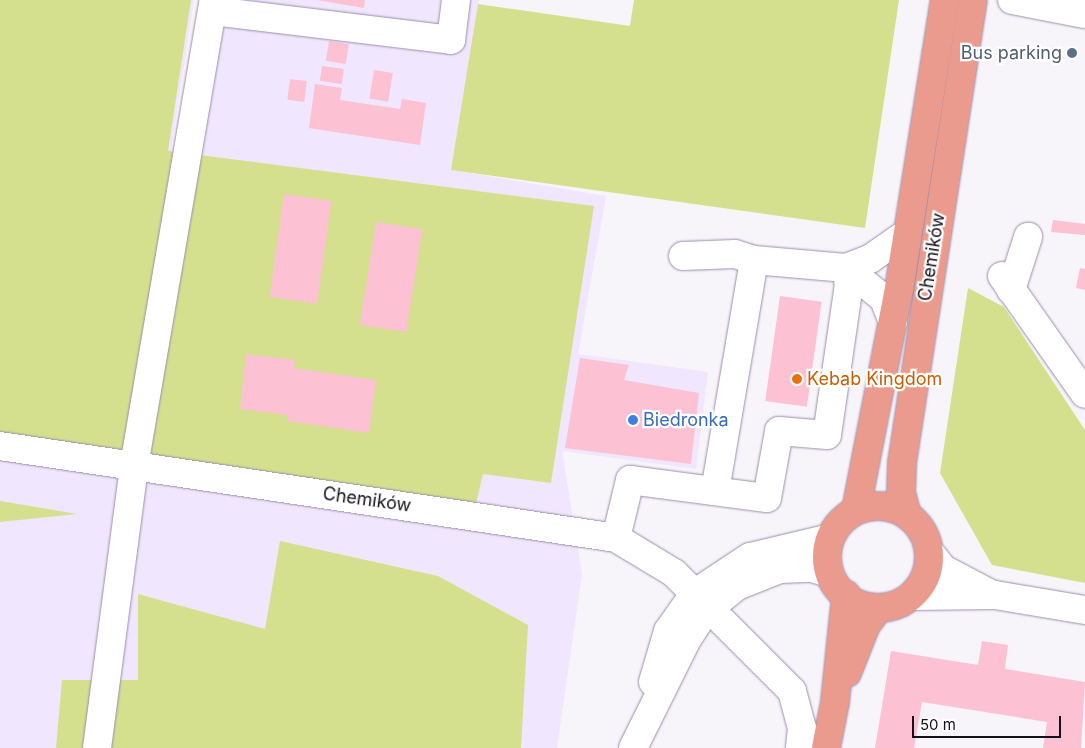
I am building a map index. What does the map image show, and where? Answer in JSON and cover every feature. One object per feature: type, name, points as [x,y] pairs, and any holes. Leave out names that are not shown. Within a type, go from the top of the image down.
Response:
[{"type":"main road","name":"Chemików","points":[[856,510],[893,322],[944,0]]},
{"type":"main road","name":"Chemików","points":[[907,515],[901,493],[902,463],[973,0]]},
{"type":"main road","points":[[892,508],[907,515],[917,525],[929,551],[926,575],[913,596],[892,607],[879,608],[856,602],[846,595],[829,573],[830,538],[839,523],[856,510],[892,508]]},
{"type":"main road","points":[[826,748],[836,702],[846,595]]},
{"type":"main road","points":[[836,702],[859,641],[879,608]]},
{"type":"street","points":[[97,748],[134,466],[214,5],[451,40],[456,0]]},
{"type":"street","points":[[1012,0],[1085,14]]},
{"type":"street","points":[[683,256],[735,254],[754,260],[846,268],[870,259],[907,233]]},
{"type":"street","points":[[1028,237],[1006,283],[1085,394]]},
{"type":"street","points":[[715,490],[754,260]]},
{"type":"street","points":[[846,268],[884,299],[893,322]]},
{"type":"street","points":[[616,538],[630,480],[767,498],[779,431],[827,436],[849,285],[846,268]]},
{"type":"street","name":"Chemików","points":[[0,446],[616,538],[654,558],[702,602],[792,691],[802,728],[800,748]]},
{"type":"street","points":[[633,748],[644,720],[686,642],[702,602],[750,557],[830,538]]},
{"type":"street","points":[[929,551],[943,569],[995,595]]},
{"type":"street","points":[[702,602],[762,574],[796,567],[829,573]]},
{"type":"street","points":[[913,596],[995,595],[1085,610]]},
{"type":"shaded area","points":[[0,0],[194,0],[171,150],[194,153],[218,0],[479,0],[452,170],[606,196],[578,354],[708,372],[696,469],[562,451],[582,574],[557,748],[0,748]]},
{"type":"green space","points":[[0,0],[191,0],[168,151],[594,206],[551,483],[483,474],[476,504],[0,433]]},
{"type":"green space","points":[[634,0],[899,0],[865,228],[451,170],[478,4],[630,26]]},
{"type":"green space","points":[[968,288],[1004,307],[1085,430],[1085,583],[992,565],[940,473]]},
{"type":"green space","points":[[0,501],[77,514],[0,522]]},
{"type":"green space","points":[[280,541],[438,576],[528,625],[521,748],[56,748],[62,680],[138,680],[138,594],[265,629]]},
{"type":"building","points":[[317,0],[365,0],[364,8]]},
{"type":"building","points":[[329,41],[349,44],[346,64],[326,61]]},
{"type":"building","points":[[322,66],[344,69],[342,84],[320,81]]},
{"type":"building","points":[[374,70],[393,73],[388,102],[369,99]]},
{"type":"building","points":[[290,79],[307,81],[304,102],[287,100]]},
{"type":"building","points":[[315,84],[342,88],[340,100],[400,109],[402,99],[426,103],[420,145],[309,128]]},
{"type":"building","points":[[284,194],[332,201],[317,304],[270,297]]},
{"type":"building","points":[[1053,220],[1085,224],[1085,235],[1051,232]]},
{"type":"building","points":[[376,222],[422,229],[406,332],[360,325]]},
{"type":"building","points":[[1080,268],[1085,269],[1085,290],[1076,288]]},
{"type":"building","points":[[780,296],[822,302],[807,407],[765,401]]},
{"type":"building","points":[[246,354],[295,360],[294,368],[376,380],[369,433],[287,421],[287,415],[240,409]]},
{"type":"building","name":"Biedronka","points":[[580,358],[629,365],[624,380],[699,393],[691,464],[565,448]]},
{"type":"building","points":[[982,641],[1008,645],[1005,669],[1085,682],[1081,748],[1043,748],[1047,722],[922,702],[914,748],[875,748],[891,651],[978,665]]},
{"type":"place","name":"Bus parking","points":[[1072,53]]},
{"type":"place","name":"Kebab Kingdom","points":[[797,379]]},
{"type":"place","name":"Biedronka","points":[[633,420]]}]
